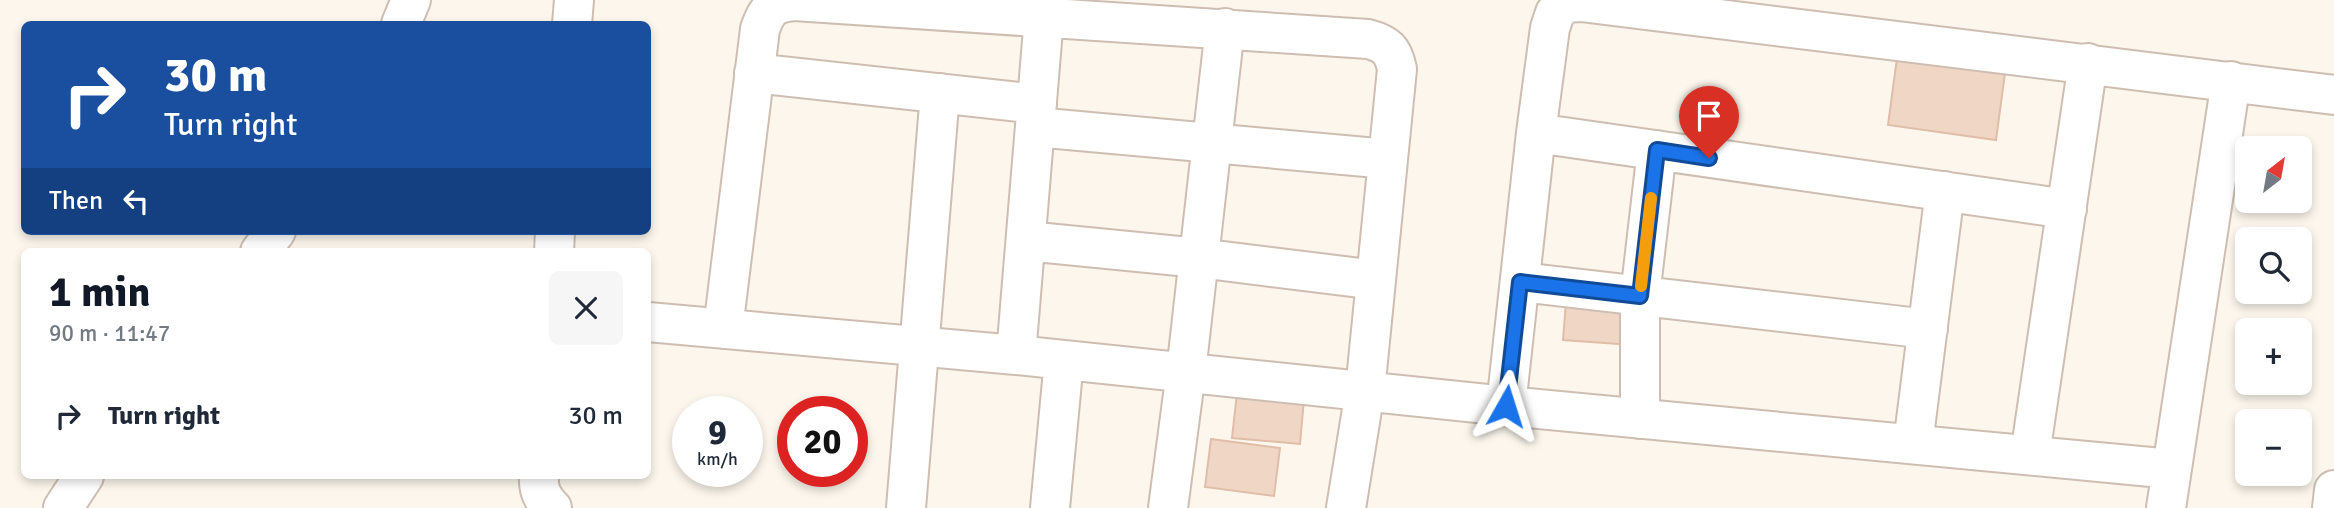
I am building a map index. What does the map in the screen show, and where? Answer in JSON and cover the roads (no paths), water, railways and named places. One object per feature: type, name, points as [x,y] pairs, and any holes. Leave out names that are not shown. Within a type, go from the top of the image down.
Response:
[{"type":"street","points":[[402,21],[411,0]]},
{"type":"street","points":[[572,21],[574,0]]},
{"type":"street","points":[[723,329],[760,29],[766,13],[777,3],[794,1],[1044,17],[1368,39],[1383,43],[1393,52],[1398,69],[1365,391],[1346,508]]},
{"type":"street","points":[[1506,406],[1550,28],[1555,13],[1565,3],[1612,3],[2334,95]]},
{"type":"street","points":[[1016,355],[1044,17]]},
{"type":"street","points":[[1168,508],[1225,29]]},
{"type":"street","points":[[2030,455],[2088,63]]},
{"type":"street","points":[[754,73],[940,93],[1036,115],[1212,142],[1388,159]]},
{"type":"street","points":[[2166,508],[2231,81]]},
{"type":"street","points":[[906,508],[940,93]]},
{"type":"street","points":[[1536,133],[2067,209]]},
{"type":"street","points":[[1640,419],[1640,296],[1657,150]]},
{"type":"street","points":[[1913,444],[1945,191]]},
{"type":"street","points":[[1026,241],[1199,258],[1376,280]]},
{"type":"street","points":[[1520,282],[1928,328]]},
{"type":"street","points":[[651,322],[1016,355],[1506,406],[2172,469]]},
{"type":"street","points":[[1050,508],[1064,360]]},
{"type":"street","points":[[63,508],[82,479]]},
{"type":"street","points":[[2332,508],[2334,490]]}]
